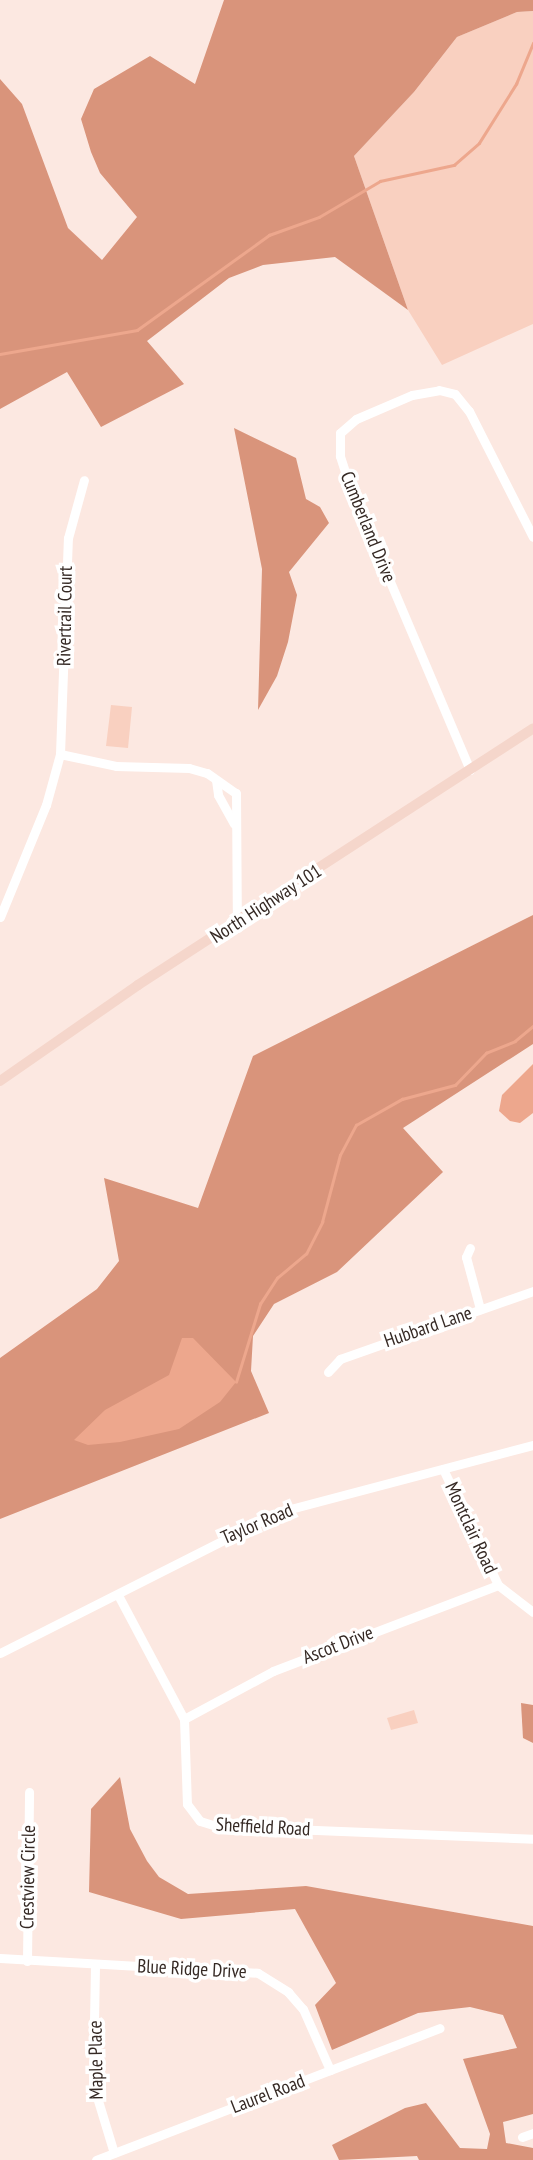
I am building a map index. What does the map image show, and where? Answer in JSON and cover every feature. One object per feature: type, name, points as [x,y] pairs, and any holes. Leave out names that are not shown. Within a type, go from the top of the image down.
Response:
[{"type":"main road","name":"North Highway 101","points":[[0,1081],[533,728]]},
{"type":"street","name":"Cumberland Drive","points":[[470,770],[350,486],[340,456],[340,433],[356,419],[412,396],[439,390],[455,394],[469,411],[533,537]]},
{"type":"street","name":"Rivertrail Court","points":[[0,917],[46,806],[60,754],[68,538],[84,480]]},
{"type":"street","points":[[60,754],[116,766],[189,768],[236,793],[239,808],[234,824],[237,922]]},
{"type":"street","points":[[216,780],[218,795],[234,824]]},
{"type":"street","points":[[470,1248],[466,1257],[480,1309]]},
{"type":"street","name":"Hubbard Lane","points":[[328,1372],[340,1359],[533,1291]]},
{"type":"street","name":"Taylor Road","points":[[0,1653],[118,1595],[214,1542],[279,1513],[533,1445]]},
{"type":"street","name":"Montclair Road","points":[[443,1469],[498,1584],[533,1612]]},
{"type":"street","name":"Ascot Drive","points":[[184,1719],[273,1671],[498,1584]]},
{"type":"street","name":"Sheffield Road","points":[[118,1595],[184,1719],[187,1804],[193,1815],[209,1825],[533,1839]]},
{"type":"street","name":"Crestview Circle","points":[[27,1961],[29,1792]]},
{"type":"street","name":"Blue Ridge Drive","points":[[0,1958],[263,1975],[303,2009],[330,2070]]},
{"type":"street","name":"Maple Place","points":[[96,1965],[93,2084],[114,2153]]},
{"type":"street","name":"Laurel Road","points":[[96,2160],[440,2028]]},
{"type":"street","points":[[522,2137],[533,2133]]},
{"type":"shaded area","points":[[224,0],[533,0],[533,11],[517,12],[457,37],[414,92],[354,156],[408,310],[335,257],[263,265],[229,278],[147,341],[184,384],[101,427],[67,372],[0,409],[0,79],[22,104],[68,228],[102,260],[137,217],[100,173],[91,152],[81,119],[94,89],[150,56],[195,84]]},
{"type":"shaded area","points":[[533,11],[533,324],[442,365],[408,310],[354,156],[414,92],[457,37],[517,12]]},
{"type":"shaded area","points":[[234,428],[296,458],[306,499],[320,507],[329,523],[289,572],[297,595],[288,642],[277,676],[258,710],[262,569]]},
{"type":"shaded area","points":[[111,705],[132,707],[128,748],[106,746]]},
{"type":"shaded area","points":[[533,915],[533,1044],[403,1128],[443,1172],[337,1272],[274,1304],[253,1336],[251,1371],[269,1413],[0,1519],[0,1358],[97,1289],[119,1261],[104,1178],[198,1208],[253,1056]]},
{"type":"shaded area","points":[[533,1064],[533,1113],[520,1123],[510,1121],[499,1111],[502,1095]]},
{"type":"shaded area","points":[[182,1338],[193,1338],[236,1382],[220,1402],[179,1429],[120,1442],[88,1445],[74,1440],[105,1410],[169,1375]]},
{"type":"shaded area","points":[[521,1703],[533,1705],[533,1743],[523,1738]]},
{"type":"shaded area","points":[[414,1710],[418,1723],[391,1730],[387,1718]]},
{"type":"shaded area","points":[[120,1777],[130,1829],[147,1861],[159,1877],[188,1894],[306,1886],[533,1926],[533,2114],[503,2122],[506,2143],[533,2148],[533,2160],[419,2160],[417,2156],[339,2160],[332,2145],[405,2108],[426,2103],[460,2148],[487,2149],[490,2134],[463,2059],[517,2048],[503,2015],[470,2007],[418,2013],[332,2050],[315,2005],[336,1983],[295,1909],[181,1919],[89,1892],[91,1809]]},
{"type":"waterway","points":[[0,354],[137,330],[269,235],[319,217],[380,181],[454,165],[479,143],[516,84],[533,43]]},
{"type":"waterway","points":[[236,1382],[260,1304],[277,1278],[306,1254],[322,1222],[340,1155],[356,1125],[402,1099],[455,1085],[486,1053],[515,1041],[533,1026]]}]
